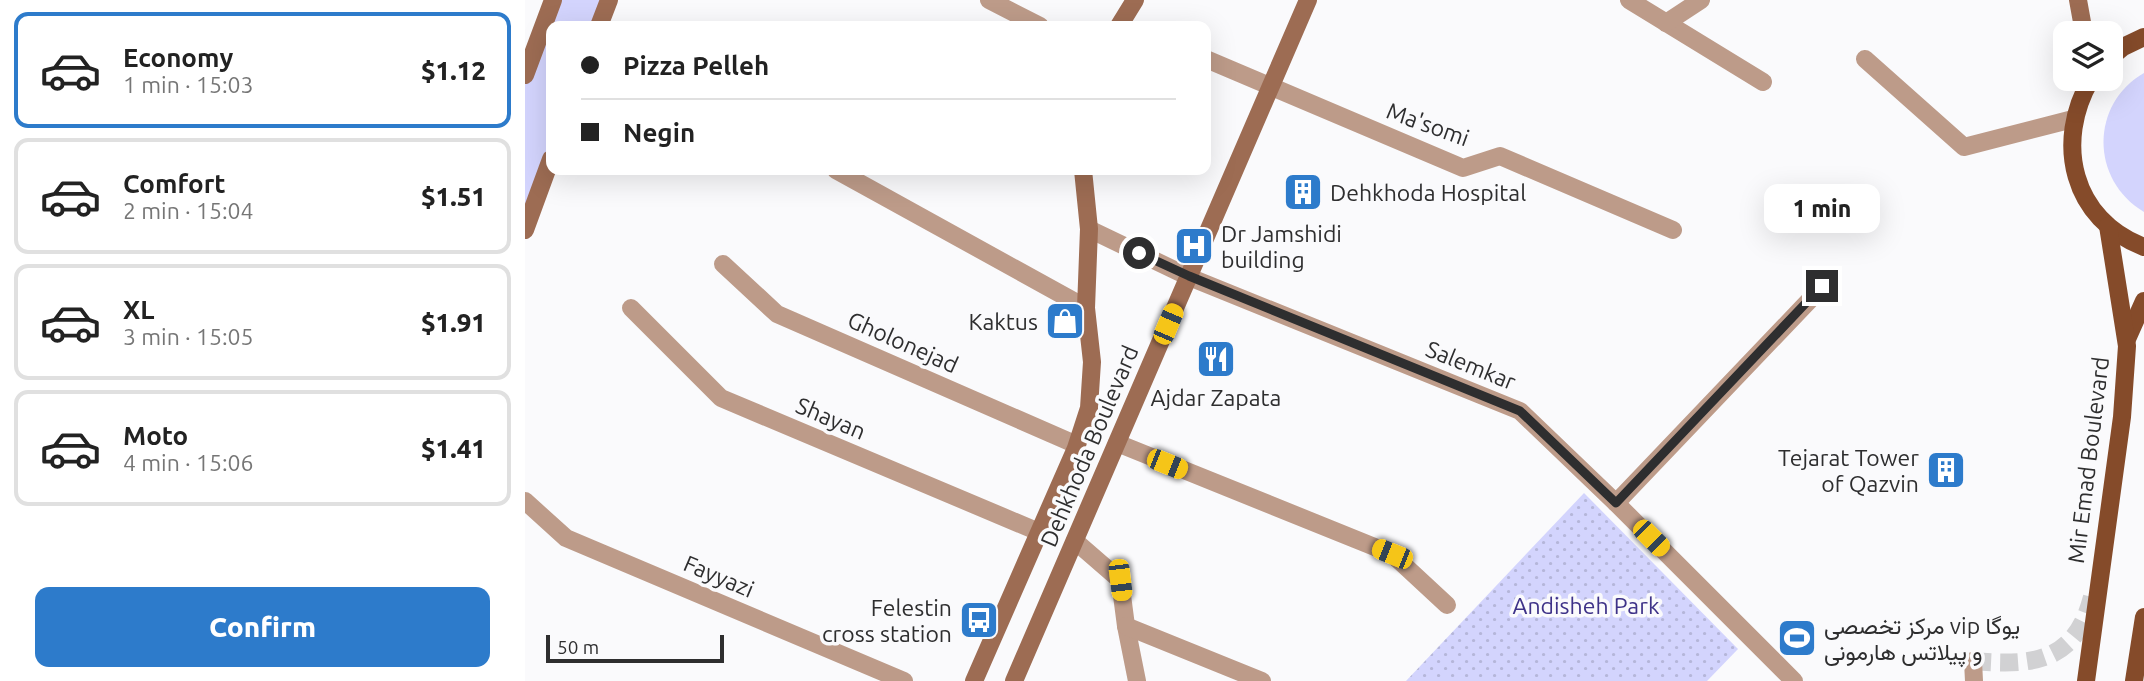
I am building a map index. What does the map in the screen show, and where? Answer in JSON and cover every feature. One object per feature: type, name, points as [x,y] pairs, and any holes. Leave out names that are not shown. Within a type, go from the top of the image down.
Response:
[{"type":"main road","points":[[525,75],[554,0]]},
{"type":"main road","points":[[605,21],[609,0]]},
{"type":"main road","points":[[1127,21],[1135,0]]},
{"type":"main road","name":"Dehkhoda Boulevard","points":[[1014,681],[1308,0]]},
{"type":"main road","points":[[2078,0],[2082,21]]},
{"type":"main road","points":[[2123,47],[2144,37]]},
{"type":"main road","points":[[2083,91],[2073,119],[2071,138],[2076,177],[2095,212],[2108,226],[2144,247]]},
{"type":"main road","points":[[525,230],[546,173]]},
{"type":"main road","name":"Dehkhoda Boulevard","points":[[974,681],[1077,445],[1089,408],[1092,362],[1086,308],[1090,229],[1084,175]]},
{"type":"main road","name":"Mir Emad Boulevard","points":[[2083,681],[2122,417],[2127,338],[2108,226]]},
{"type":"main road","points":[[2127,338],[2144,301]]},
{"type":"main road","points":[[2135,679],[2144,617]]},
{"type":"street","points":[[989,0],[1030,21]]},
{"type":"street","points":[[1629,0],[1763,82]]},
{"type":"street","points":[[1666,23],[1701,0]]},
{"type":"street","points":[[1865,59],[1964,146],[2073,119]]},
{"type":"street","name":"Ma'somi","points":[[1211,61],[1463,168],[1500,156],[1673,230]]},
{"type":"street","points":[[845,175],[1086,308]]},
{"type":"street","name":"Salemkar","points":[[1090,229],[1189,276],[1520,411],[1794,681]]},
{"type":"street","name":"Gholonejad","points":[[723,264],[778,314],[1077,445]]},
{"type":"street","points":[[1616,503],[1822,286]]},
{"type":"street","name":"Shayan","points":[[631,307],[721,398],[1039,532]]},
{"type":"street","points":[[1117,443],[1392,554],[1447,605]]},
{"type":"street","name":"Fayyazi","points":[[525,501],[566,538],[904,681]]},
{"type":"street","points":[[1075,541],[1120,580],[1137,681]]},
{"type":"street","points":[[1126,626],[1262,681]]},
{"type":"street","points":[[1973,661],[1974,681]]},
{"type":"green space","points":[[553,0],[609,0],[601,21],[546,21],[546,173],[525,230],[525,75]]},
{"type":"green space","points":[[2144,73],[2144,212],[2126,198],[2114,181],[2106,162],[2103,142],[2106,122],[2114,103],[2126,87]]},
{"type":"green space","name":"Andisheh Park","points":[[1584,493],[1738,649],[1707,681],[1406,681]]},
{"type":"tunnel","points":[[1973,661],[2014,662],[2048,656],[2075,636],[2092,597]]},
{"type":"place","name":"Dehkhoda Hospital","points":[[1303,192]]},
{"type":"place","name":"Dr Jamshidi building","points":[[1194,246]]},
{"type":"place","name":"Kaktus","points":[[1065,321]]},
{"type":"place","name":"Ajdar Zapata","points":[[1216,359]]},
{"type":"place","name":"Tejarat Tower of Qazvin","points":[[1946,470]]},
{"type":"place","name":"Felestin cross station","points":[[979,620]]},
{"type":"place","name":"مرکز تخصصی vip یوگا و پیلاتس هارمونی","points":[[1797,638]]},
{"type":"route","points":[[1139,253],[1520,411],[1616,503],[1822,286]]}]
